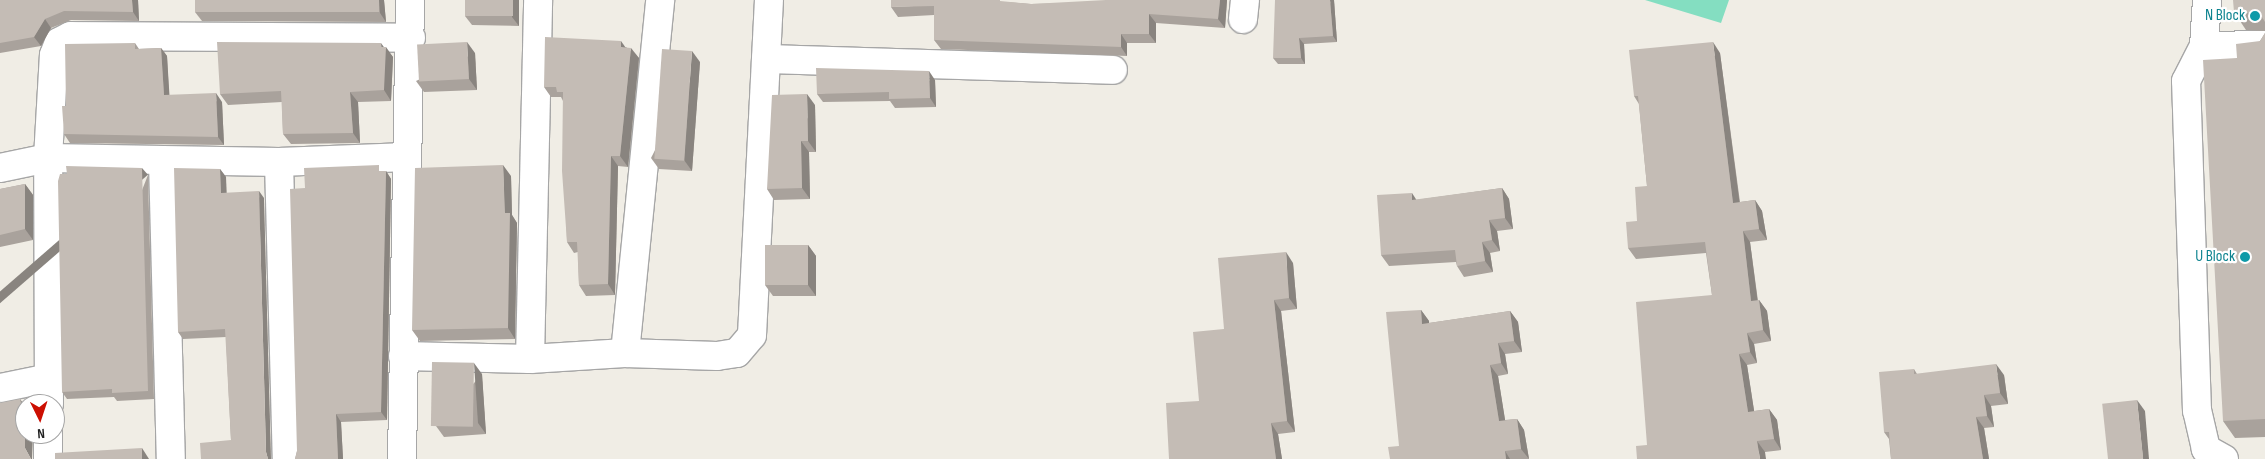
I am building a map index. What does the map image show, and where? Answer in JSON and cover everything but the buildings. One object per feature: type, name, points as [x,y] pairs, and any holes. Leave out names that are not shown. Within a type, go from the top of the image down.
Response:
[{"type":"street","points":[[402,459],[411,38],[410,0]]},
{"type":"street","points":[[530,359],[538,0]]},
{"type":"street","points":[[625,354],[660,0]]},
{"type":"street","points":[[403,356],[530,359],[625,354],[718,356],[737,353],[752,335],[768,0]]},
{"type":"street","points":[[2207,0],[2204,46],[2186,81],[2197,411],[2206,449],[2224,459]]},
{"type":"street","points":[[0,388],[49,391],[48,158],[54,55],[60,42],[71,36],[411,38]]},
{"type":"street","points":[[2204,46],[2265,46]]},
{"type":"street","points":[[766,58],[1113,70]]},
{"type":"street","points":[[0,168],[48,158],[279,162],[407,157]]},
{"type":"street","points":[[163,161],[171,459]]},
{"type":"street","points":[[279,162],[287,459]]},
{"type":"street","points":[[48,444],[48,459]]},
{"type":"green space","points":[[1645,0],[1729,0],[1721,23]]},
{"type":"place","name":"N Block","points":[[2255,16]]},
{"type":"place","name":"U Block","points":[[2245,257]]}]
